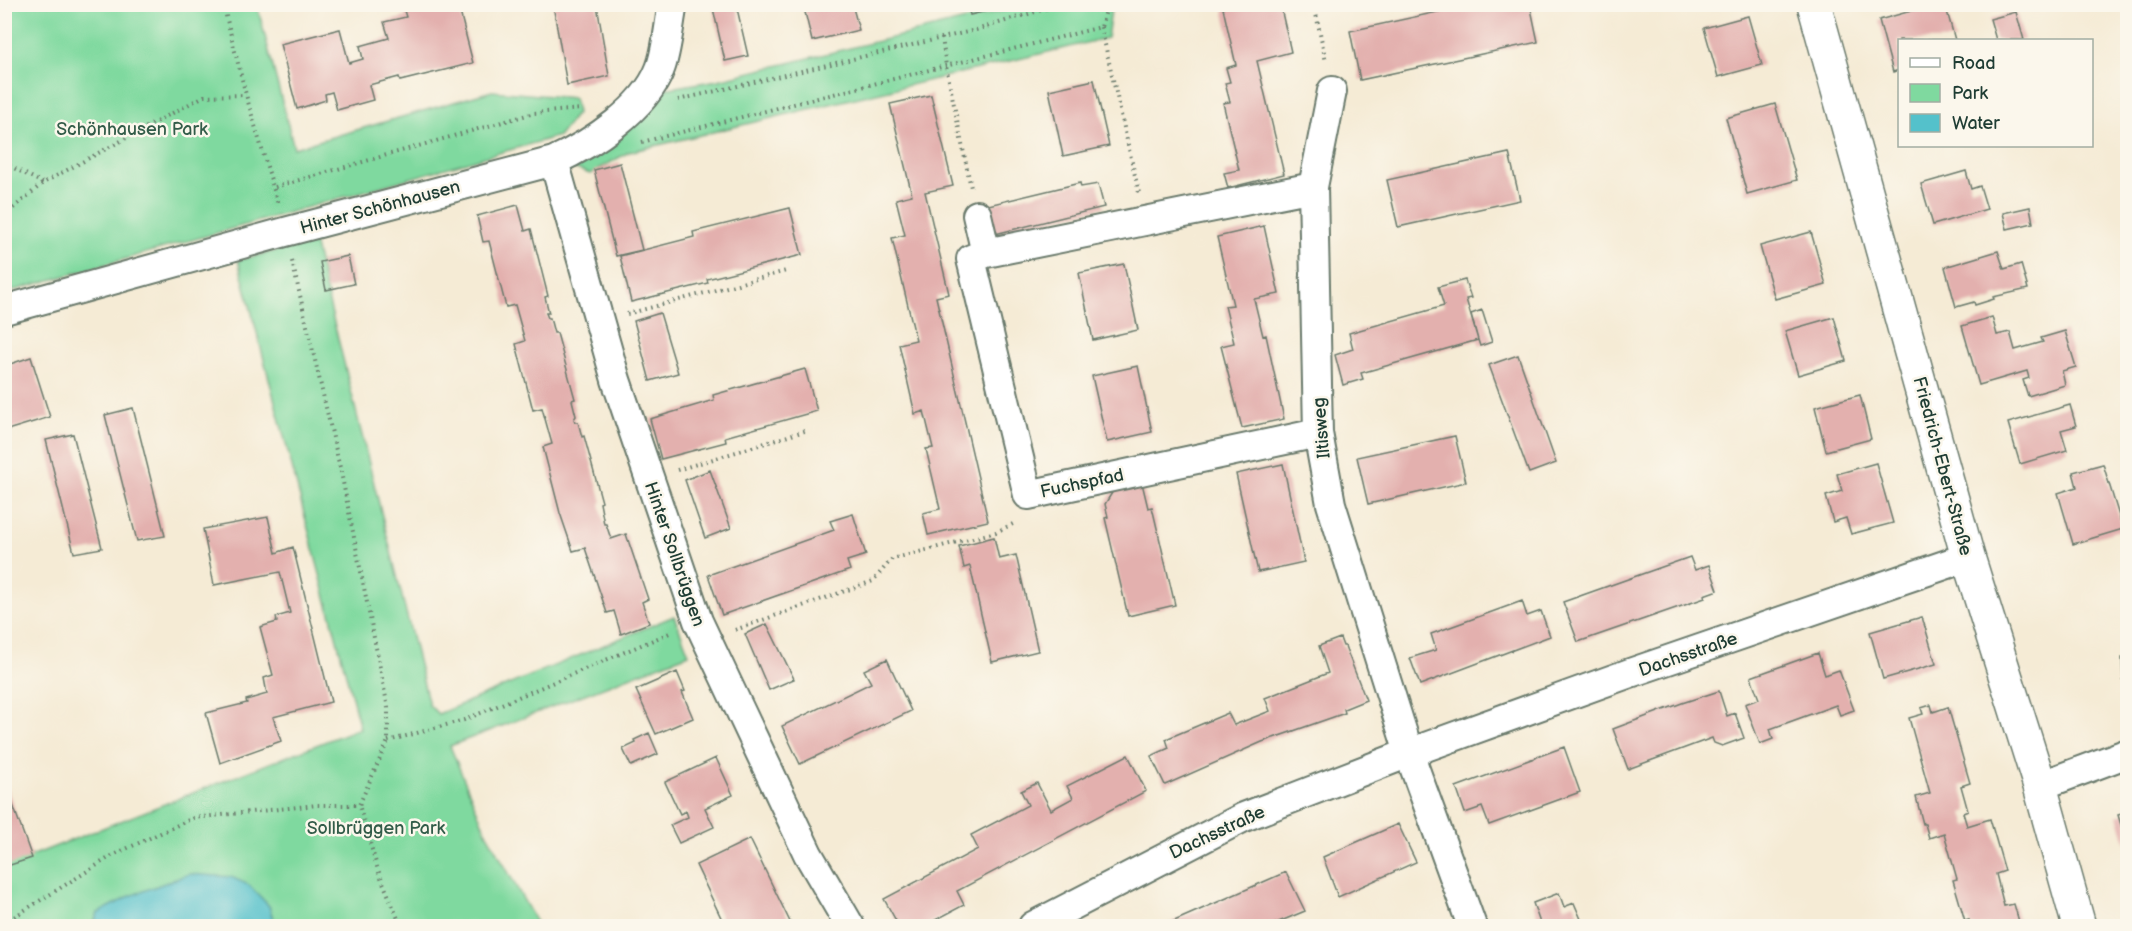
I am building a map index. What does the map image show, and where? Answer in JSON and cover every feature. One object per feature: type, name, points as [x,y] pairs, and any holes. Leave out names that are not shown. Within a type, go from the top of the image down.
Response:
[{"type":"street","name":"Hinter Schönhausen","points":[[4,310],[285,232],[554,161],[582,148],[638,104],[660,69],[673,4]]},
{"type":"street","name":"Friedrich-Ebert-Straße","points":[[1814,4],[1968,557],[2040,786],[2079,927]]},
{"type":"street","name":"Iltisweg","points":[[1332,91],[1313,187],[1318,433],[1330,504],[1409,753]]},
{"type":"street","name":"Hinter Sollbrüggen","points":[[554,161],[616,380],[702,631],[808,854],[850,927]]},
{"type":"street","points":[[977,215],[986,253],[1313,187]]},
{"type":"street","name":"Fuchspfad","points":[[986,253],[971,259],[1028,495],[1318,433]]},
{"type":"street","name":"Dachsstraße","points":[[1033,927],[1244,817],[1409,753],[1968,557]]},
{"type":"street","points":[[1409,753],[1472,927]]},
{"type":"street","points":[[2040,786],[2127,753]]},
{"type":"path","points":[[223,4],[285,232],[341,472],[388,708],[388,741],[359,805],[378,870],[401,927]]},
{"type":"path","points":[[274,187],[534,113],[669,102],[976,30],[1061,4]]},
{"type":"path","points":[[1108,4],[1101,27],[1146,222]]},
{"type":"path","points":[[1314,4],[1332,91]]},
{"type":"path","points":[[632,143],[1101,27]]},
{"type":"path","points":[[942,38],[977,215]]},
{"type":"path","points":[[4,216],[43,183],[204,96],[246,95]]},
{"type":"path","points":[[4,163],[43,183]]},
{"type":"path","points":[[599,322],[786,271]]},
{"type":"path","points":[[648,478],[808,429]]},
{"type":"path","points":[[388,741],[464,720],[702,631],[873,581],[892,559],[996,532],[1029,517],[1028,495]]},
{"type":"path","points":[[4,922],[115,854],[194,818],[317,805],[359,805]]},
{"type":"green space","name":"Schönhausen Park","points":[[5,4],[257,5],[294,148],[492,91],[574,98],[577,113],[559,136],[5,293]]},
{"type":"green space","points":[[1008,5],[1118,5],[1111,11],[1107,38],[629,152],[590,174],[571,167],[664,89],[718,80],[1007,10]]},
{"type":"green space","name":"Sollbrüggen Park","points":[[314,242],[429,705],[438,714],[674,616],[689,654],[450,746],[486,832],[538,926],[275,926],[269,906],[98,913],[93,926],[5,926],[5,866],[360,728],[238,260]]},
{"type":"water","points":[[189,874],[231,877],[249,885],[269,906],[275,926],[93,926],[98,913],[130,896]]},
{"type":"building","points":[[402,4],[458,4],[473,63],[400,81],[399,77],[369,85],[373,100],[337,110],[332,92],[325,94],[326,100],[297,109],[280,44],[340,29],[349,63],[363,59],[360,46],[389,38],[384,22],[406,17]]},
{"type":"building","points":[[712,4],[736,4],[748,56],[725,61]]},
{"type":"building","points":[[803,4],[852,4],[859,30],[812,41]]},
{"type":"building","points":[[967,4],[994,4],[995,9],[970,15]]},
{"type":"building","points":[[1222,4],[1280,4],[1291,52],[1257,61],[1284,174],[1228,188],[1224,173],[1239,170],[1223,103],[1230,102],[1225,83],[1230,82],[1226,68],[1236,65]]},
{"type":"building","points":[[1474,4],[1530,4],[1538,42],[1360,80],[1350,31]]},
{"type":"building","points":[[1936,4],[1945,4],[1955,39],[1898,39],[1898,70],[1893,72],[1879,20]]},
{"type":"building","points":[[553,5],[597,5],[609,76],[567,85]]},
{"type":"building","points":[[2016,12],[2024,39],[1996,39],[1990,19]]},
{"type":"building","points":[[1748,16],[1762,65],[1718,77],[1704,28]]},
{"type":"building","points":[[1094,80],[1109,146],[1063,156],[1049,90]]},
{"type":"building","points":[[931,95],[953,186],[925,192],[949,294],[936,297],[988,521],[928,535],[923,513],[940,509],[926,449],[933,448],[924,411],[915,414],[899,344],[916,340],[892,238],[905,235],[896,199],[912,195],[890,104]]},
{"type":"building","points":[[1775,104],[1797,180],[1747,194],[1726,118]]},
{"type":"building","points":[[1509,153],[1520,200],[1398,227],[1387,180]]},
{"type":"building","points":[[620,163],[642,250],[616,256],[594,170]]},
{"type":"building","points":[[1966,171],[1971,189],[1980,186],[1987,209],[1933,225],[1921,184]]},
{"type":"building","points":[[1080,183],[1081,187],[1098,184],[1104,207],[987,236],[980,207]]},
{"type":"building","points":[[518,205],[525,231],[531,229],[548,296],[545,297],[549,313],[546,313],[550,318],[554,333],[557,333],[575,399],[572,400],[576,416],[574,419],[578,422],[582,437],[584,436],[602,502],[600,503],[604,524],[606,524],[611,539],[626,534],[648,599],[642,602],[649,623],[621,634],[614,611],[607,613],[585,548],[573,551],[560,513],[543,447],[552,444],[542,408],[533,410],[516,344],[525,341],[515,305],[506,307],[489,241],[483,242],[477,216]]},
{"type":"building","points":[[2030,207],[2033,223],[2007,229],[2003,213]]},
{"type":"building","points":[[790,208],[802,255],[707,279],[708,283],[631,302],[620,256],[694,237],[693,232]]},
{"type":"building","points":[[1264,226],[1279,294],[1254,299],[1263,336],[1266,335],[1284,419],[1242,428],[1221,346],[1234,343],[1225,306],[1233,305],[1217,237]]},
{"type":"building","points":[[1811,232],[1826,285],[1775,299],[1760,246]]},
{"type":"building","points":[[1998,251],[2004,269],[2021,264],[2028,289],[1993,297],[1994,299],[1975,305],[1974,302],[1956,307],[1945,267]]},
{"type":"building","points":[[348,256],[354,284],[326,290],[320,262]]},
{"type":"building","points":[[1124,264],[1138,330],[1093,340],[1079,273]]},
{"type":"building","points":[[1465,280],[1471,298],[1466,299],[1478,340],[1361,373],[1363,379],[1343,385],[1335,355],[1353,349],[1349,333],[1444,306],[1438,287]]},
{"type":"building","points":[[1482,310],[1492,342],[1480,346],[1471,314]]},
{"type":"building","points":[[660,313],[678,373],[650,381],[634,321]]},
{"type":"building","points":[[1834,317],[1846,361],[1798,375],[1785,331]]},
{"type":"building","points":[[1992,317],[1997,335],[2010,332],[2015,350],[2043,342],[2041,338],[2065,331],[2076,367],[2062,371],[2065,385],[2028,396],[2023,380],[2029,378],[2027,371],[1979,385],[1962,326]]},
{"type":"building","points":[[1518,355],[1556,463],[1529,473],[1489,365]]},
{"type":"building","points":[[31,357],[50,417],[4,431],[4,366]]},
{"type":"building","points":[[1138,366],[1152,432],[1107,442],[1092,376]]},
{"type":"building","points":[[805,369],[817,411],[725,437],[726,442],[661,459],[650,419],[714,400],[713,395]]},
{"type":"building","points":[[1860,395],[1871,439],[1826,451],[1815,407]]},
{"type":"building","points":[[2070,405],[2076,426],[2061,430],[2067,450],[2020,464],[2008,423]]},
{"type":"building","points":[[133,408],[165,536],[137,541],[105,415]]},
{"type":"building","points":[[73,434],[102,548],[74,553],[46,440]]},
{"type":"building","points":[[1455,436],[1466,482],[1368,504],[1357,457]]},
{"type":"building","points":[[1876,463],[1893,523],[1851,534],[1846,518],[1833,522],[1826,496],[1842,491],[1837,474]]},
{"type":"building","points":[[1283,464],[1304,562],[1258,572],[1236,474]]},
{"type":"building","points":[[2103,464],[2123,529],[2073,544],[2058,493],[2077,487],[2073,472]]},
{"type":"building","points":[[710,470],[731,528],[705,538],[685,480]]},
{"type":"building","points":[[1142,483],[1148,508],[1152,507],[1175,605],[1128,616],[1105,518],[1108,517],[1105,504],[1115,488]]},
{"type":"building","points":[[853,514],[866,555],[847,561],[850,570],[722,615],[708,575],[834,530],[830,521]]},
{"type":"building","points":[[268,517],[276,553],[293,547],[331,702],[273,717],[281,741],[220,763],[206,713],[247,703],[246,700],[267,694],[264,678],[273,675],[260,627],[277,622],[276,617],[290,613],[280,572],[214,585],[203,529]]},
{"type":"building","points":[[994,537],[999,559],[1016,555],[1038,651],[992,662],[970,566],[964,568],[959,546]]},
{"type":"building","points":[[1690,557],[1695,570],[1709,565],[1718,590],[1704,595],[1705,598],[1578,642],[1563,602]]},
{"type":"building","points":[[1522,601],[1527,616],[1541,611],[1550,636],[1420,685],[1410,658],[1436,650],[1431,634]]},
{"type":"building","points":[[1922,617],[1936,664],[1883,679],[1870,632]]},
{"type":"building","points":[[767,624],[794,679],[769,690],[745,634]]},
{"type":"building","points":[[1340,638],[1366,700],[1344,709],[1345,713],[1262,742],[1165,785],[1151,756],[1169,748],[1166,739],[1228,713],[1234,725],[1270,711],[1265,698],[1328,673],[1319,646]]},
{"type":"building","points":[[1818,653],[1825,675],[1839,670],[1854,710],[1840,715],[1836,705],[1770,729],[1773,739],[1760,744],[1745,704],[1759,699],[1751,677]]},
{"type":"building","points":[[2122,658],[2127,658],[2127,686],[2123,686]]},
{"type":"building","points":[[887,659],[911,711],[800,764],[782,726],[871,683],[864,670]]},
{"type":"building","points":[[677,672],[685,691],[682,692],[693,718],[656,734],[636,690]]},
{"type":"building","points":[[1719,691],[1727,716],[1735,713],[1744,738],[1722,746],[1714,743],[1712,738],[1628,769],[1613,729]]},
{"type":"building","points":[[1931,705],[1933,712],[1948,707],[1970,783],[1961,786],[1968,811],[1963,813],[1967,826],[1990,819],[2005,871],[1996,874],[2004,906],[2014,904],[2020,925],[1971,926],[1969,920],[1965,921],[1953,880],[1957,879],[1944,833],[1929,838],[1925,824],[1923,824],[1916,797],[1930,793],[1909,718],[1923,714],[1921,708]]},
{"type":"building","points":[[649,733],[658,754],[631,766],[623,749],[636,743],[634,740]]},
{"type":"building","points":[[1564,747],[1580,792],[1489,825],[1482,807],[1465,813],[1456,787]]},
{"type":"building","points":[[1128,755],[1146,791],[957,891],[964,905],[924,926],[899,926],[884,899],[978,849],[971,835],[1028,805],[1021,791],[1037,783],[1051,810],[1073,798],[1067,786]]},
{"type":"building","points":[[716,758],[733,795],[705,808],[714,827],[679,843],[670,825],[688,817],[686,811],[680,814],[665,782]]},
{"type":"building","points":[[4,780],[32,858],[4,867]]},
{"type":"building","points":[[2127,812],[2127,845],[2118,815]]},
{"type":"building","points":[[1398,824],[1416,862],[1338,897],[1323,857]]},
{"type":"building","points":[[750,839],[792,926],[725,926],[696,865]]},
{"type":"building","points":[[1286,872],[1305,911],[1269,926],[1236,926],[1235,924],[1229,926],[1163,926]]},
{"type":"building","points":[[1559,893],[1564,907],[1574,903],[1584,926],[1541,926],[1533,903]]}]
